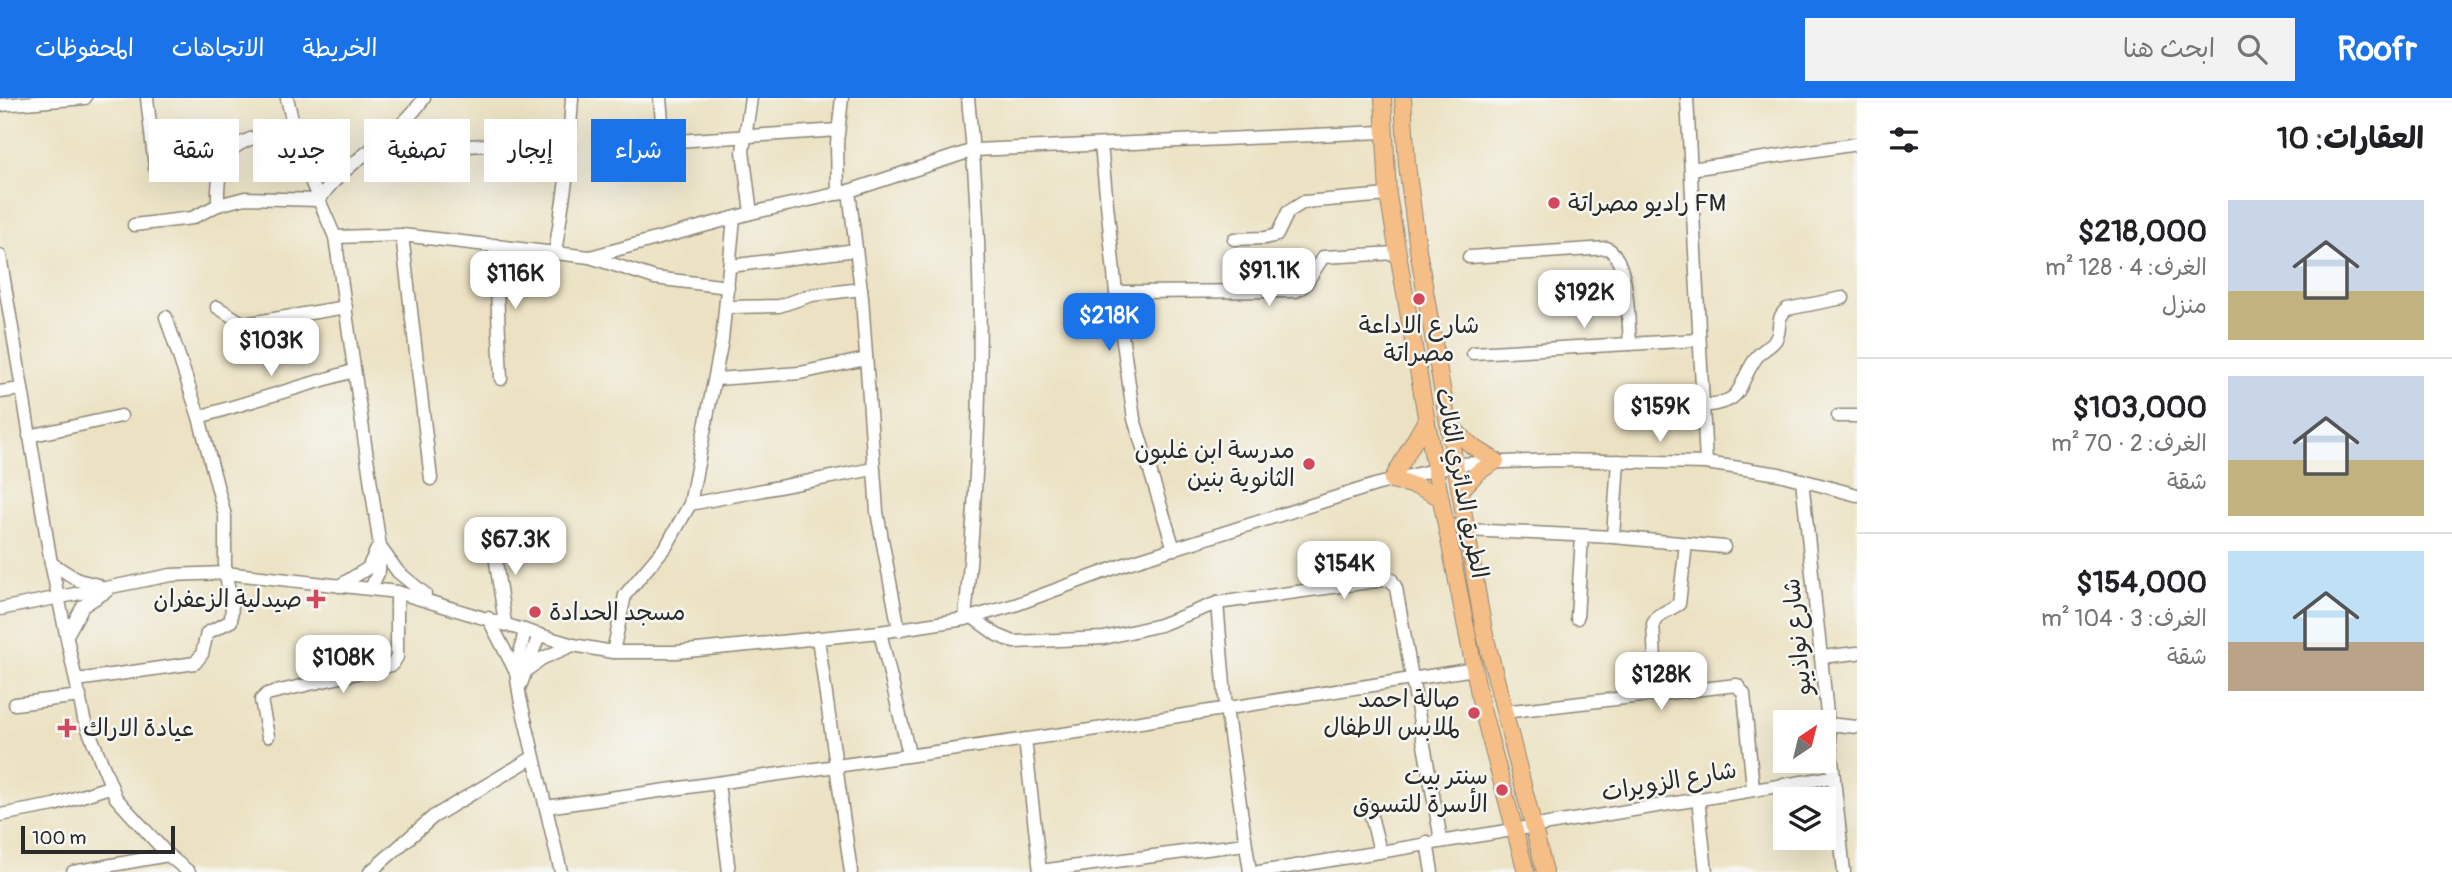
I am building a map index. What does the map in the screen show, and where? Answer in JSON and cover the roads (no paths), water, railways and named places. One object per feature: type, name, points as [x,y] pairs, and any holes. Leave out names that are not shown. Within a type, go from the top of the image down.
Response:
[{"type":"main road","name":"الطريق الدائري الثالث","points":[[1383,98],[1388,195],[1435,469],[1474,669],[1526,872]]},
{"type":"main road","name":"الطريق الدائري الثالث","points":[[1403,98],[1407,165],[1418,250],[1484,631],[1545,872]]},
{"type":"main road","points":[[1426,420],[1392,480],[1419,486],[1441,499]]},
{"type":"main road","points":[[1449,425],[1472,446],[1496,461],[1477,473],[1461,490]]},
{"type":"street","points":[[0,105],[85,98]]},
{"type":"street","points":[[147,98],[149,119]]},
{"type":"street","points":[[287,98],[290,119]]},
{"type":"street","points":[[406,119],[424,98]]},
{"type":"street","points":[[571,119],[572,98]]},
{"type":"street","points":[[660,98],[660,124],[667,138],[677,141],[838,130]]},
{"type":"street","points":[[751,98],[743,151],[751,213]]},
{"type":"street","points":[[842,98],[838,130],[844,192],[861,289],[879,530],[899,630]]},
{"type":"street","points":[[968,98],[974,150],[977,227],[978,448],[969,618]]},
{"type":"street","points":[[1687,98],[1706,463]]},
{"type":"street","points":[[590,257],[751,213],[844,192],[974,150],[1383,132]]},
{"type":"street","points":[[218,205],[219,166],[232,148],[253,140]]},
{"type":"street","points":[[1691,169],[1857,144]]},
{"type":"street","points":[[1101,145],[1116,293],[1134,419],[1174,549]]},
{"type":"street","points":[[319,200],[343,172],[364,154]]},
{"type":"street","points":[[312,182],[335,237],[346,307],[352,371],[380,542],[379,571],[371,588]]},
{"type":"street","points":[[555,253],[565,182]]},
{"type":"street","points":[[1234,239],[1276,235],[1288,212],[1304,202],[1388,195]]},
{"type":"street","points":[[134,225],[192,218],[218,205],[245,198],[319,200]]},
{"type":"street","points":[[612,652],[625,595],[667,545],[690,504],[716,379],[727,307],[734,218]]},
{"type":"street","points":[[335,237],[402,235],[590,257],[655,278],[728,288]]},
{"type":"street","points":[[402,235],[431,479]]},
{"type":"street","points":[[495,245],[501,379]]},
{"type":"street","points":[[1469,257],[1607,248],[1615,252],[1622,264],[1630,344]]},
{"type":"street","points":[[730,266],[856,250]]},
{"type":"street","points":[[1123,292],[1296,291],[1305,285],[1319,259],[1323,257],[1397,253]]},
{"type":"street","points":[[0,256],[51,563],[92,742],[109,787],[135,821],[168,855],[190,872]]},
{"type":"street","points":[[727,307],[779,306],[812,295],[861,289]]},
{"type":"street","points":[[1702,406],[1727,403],[1735,398],[1755,359],[1774,342],[1778,321],[1787,309],[1843,298]]},
{"type":"street","points":[[217,307],[244,324],[346,307]]},
{"type":"street","points":[[77,680],[164,669],[200,660],[206,633],[231,621],[232,603],[225,573],[225,516],[199,417],[166,317]]},
{"type":"street","points":[[1473,353],[1698,340]]},
{"type":"street","points":[[716,379],[800,373],[866,359]]},
{"type":"street","points":[[199,417],[352,371]]},
{"type":"street","points":[[0,392],[21,389]]},
{"type":"street","points":[[29,436],[121,416]]},
{"type":"street","points":[[1838,416],[1857,416]]},
{"type":"street","points":[[0,608],[191,572],[225,573],[397,592],[434,600],[573,645],[612,652],[677,652],[899,630],[969,618],[1392,480],[1457,464],[1496,461],[1706,463],[1802,480],[1857,495]]},
{"type":"street","points":[[1613,537],[1618,461]]},
{"type":"street","points":[[690,504],[873,469]]},
{"type":"street","name":"شارع نواذيبو","points":[[1802,480],[1826,710]]},
{"type":"street","points":[[1468,530],[1613,537],[1724,547]]},
{"type":"street","points":[[492,535],[505,623]]},
{"type":"street","points":[[1577,618],[1582,536]]},
{"type":"street","points":[[337,587],[368,568],[380,542]]},
{"type":"street","points":[[380,542],[398,572],[434,600]]},
{"type":"street","points":[[1657,695],[1653,624],[1658,616],[1679,604],[1686,544]]},
{"type":"street","points":[[51,563],[78,580],[114,585]]},
{"type":"street","points":[[969,618],[1006,640],[1021,642],[1104,638],[1140,631],[1217,603],[1391,579],[1396,588],[1441,840]]},
{"type":"street","points":[[67,635],[83,606],[114,585]]},
{"type":"street","points":[[268,736],[261,706],[261,700],[267,694],[382,670],[392,665],[397,657],[397,592]]},
{"type":"street","points":[[1217,603],[1226,708],[1250,872]]},
{"type":"street","points":[[488,618],[520,673]]},
{"type":"street","points":[[526,630],[519,691],[532,758],[561,872]]},
{"type":"street","points":[[880,632],[909,754]]},
{"type":"street","points":[[520,673],[539,635]]},
{"type":"street","points":[[818,638],[851,872]]},
{"type":"street","points":[[520,673],[541,659],[573,645]]},
{"type":"street","points":[[1821,657],[1857,653]]},
{"type":"street","points":[[546,807],[1025,739],[1411,681],[1474,669]]},
{"type":"street","points":[[1503,712],[1733,684],[1742,688],[1753,788]]},
{"type":"street","points":[[15,704],[80,696]]},
{"type":"street","points":[[1836,725],[1857,727]]},
{"type":"street","points":[[1025,739],[1040,872],[1245,844]]},
{"type":"street","points":[[370,872],[433,817],[532,758]]},
{"type":"street","name":"شارع نواذيبو","points":[[1832,774],[1844,872]]},
{"type":"street","name":"شارع الزويرات","points":[[1259,872],[1427,842],[1832,777]]},
{"type":"street","points":[[718,783],[729,872]]},
{"type":"street","points":[[0,815],[54,805],[109,787]]},
{"type":"street","points":[[1699,798],[1706,872]]},
{"type":"street","points":[[1369,808],[1380,851]]},
{"type":"street","points":[[1427,842],[1432,872]]},
{"type":"street","points":[[73,872],[146,866],[168,855]]},
{"type":"place","name":"راديو مصراتة FM","points":[[1554,203]]},
{"type":"place","name":"شارع الاداعة مصراتة","points":[[1419,299]]},
{"type":"place","name":"مدرسة ابن غلبون الثانوية بنين","points":[[1309,464]]},
{"type":"place","name":"صيدلية الزعفران","points":[[316,599]]},
{"type":"place","name":"مسجد الحدادة","points":[[535,612]]},
{"type":"place","name":"صالة احمد لملابس الاطفال","points":[[1474,713]]},
{"type":"place","name":"عيادة الاراك","points":[[67,728]]},
{"type":"place","name":"سنتر بيت الأسرة للتسوق","points":[[1502,790]]}]
